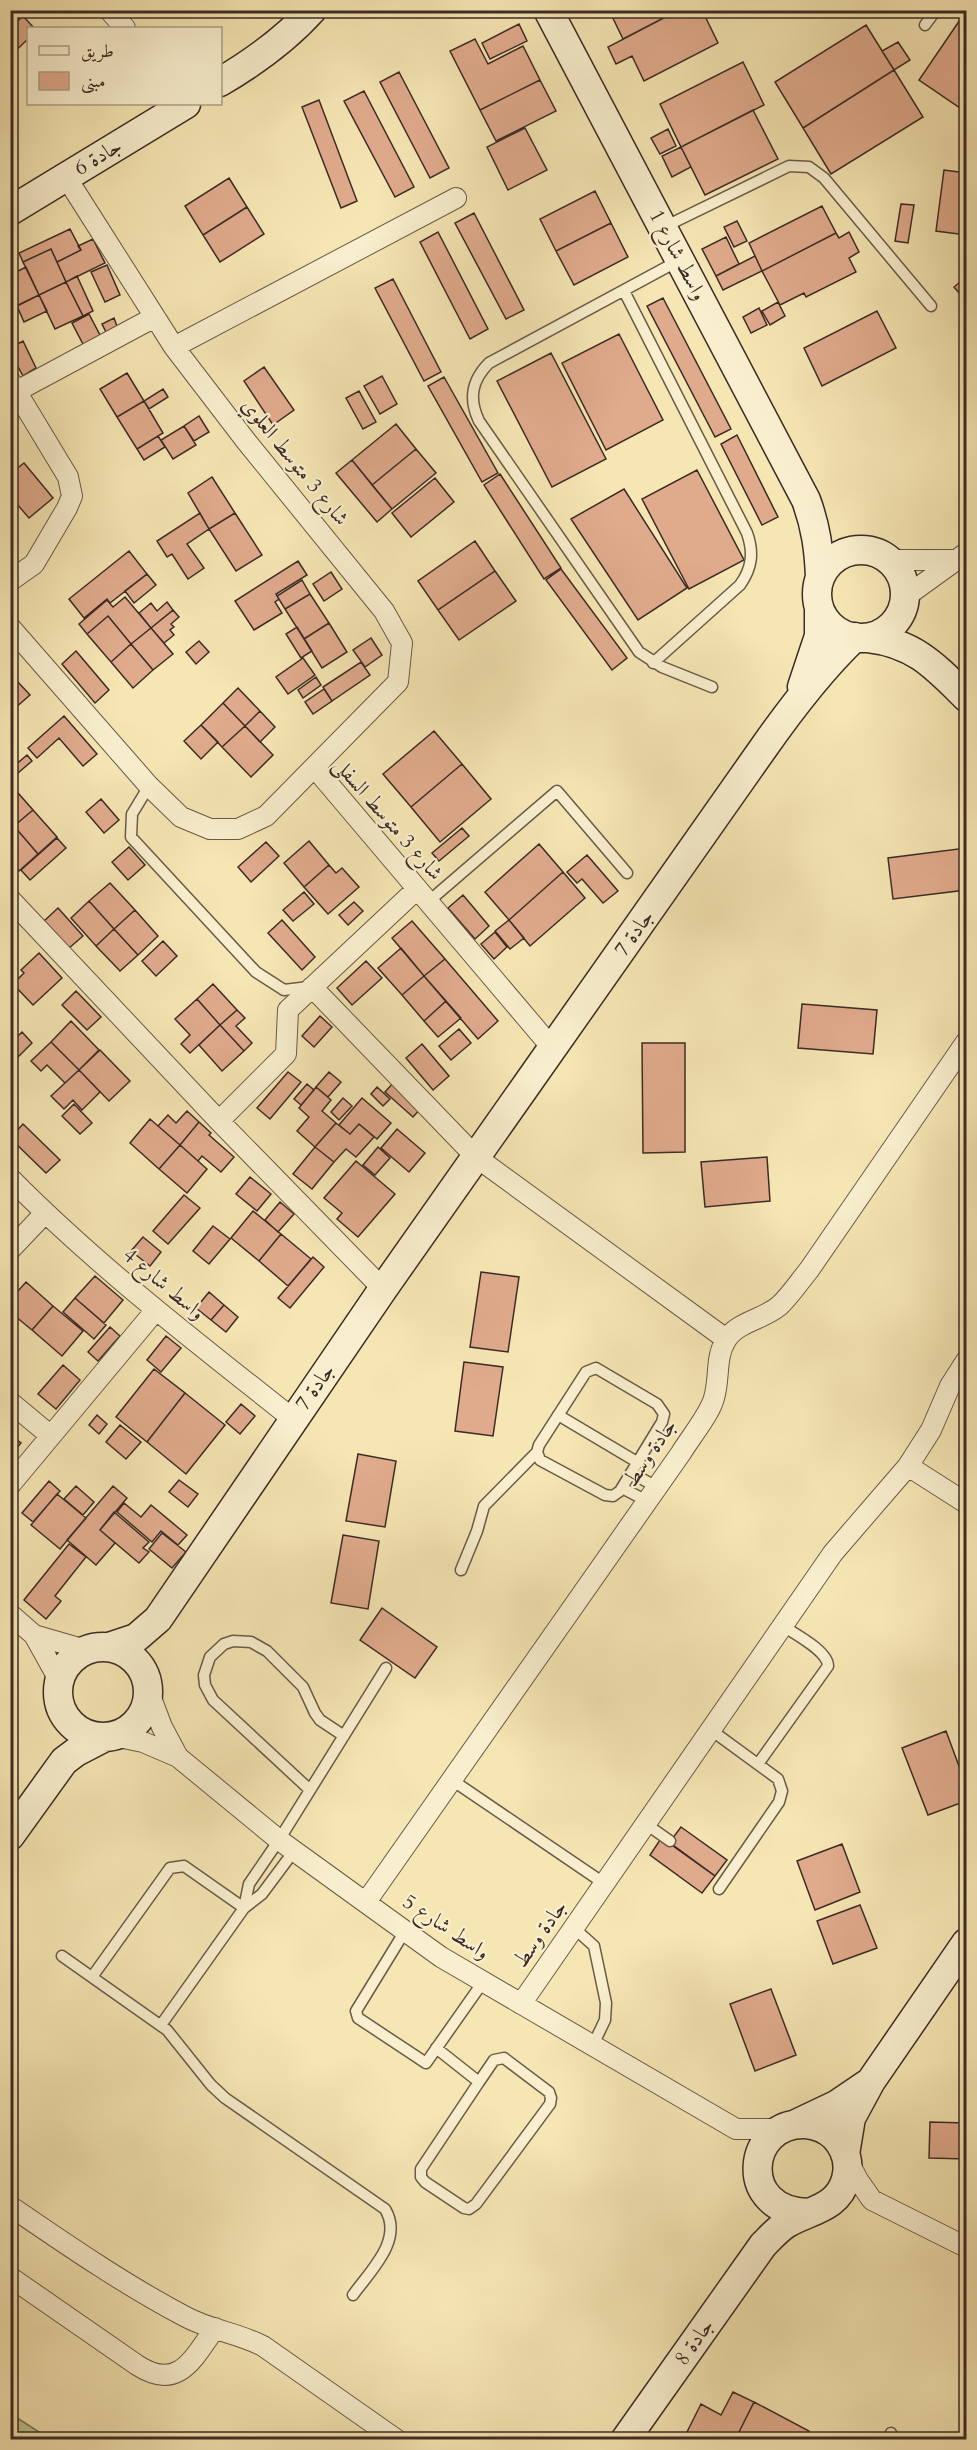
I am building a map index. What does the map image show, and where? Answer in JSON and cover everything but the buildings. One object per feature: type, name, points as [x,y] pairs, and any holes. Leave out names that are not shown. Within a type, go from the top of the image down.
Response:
[{"type":"main road","points":[[222,81],[243,69],[296,29],[312,10]]},
{"type":"main road","name":"واسط شارع 1","points":[[548,10],[806,500],[815,525],[820,578]]},
{"type":"main road","name":"جادة 6","points":[[10,211],[184,105]]},
{"type":"main road","name":"واسط شارع 1","points":[[806,500],[857,550]]},
{"type":"main road","points":[[934,666],[913,632],[904,602],[904,583],[898,570],[889,560],[869,550],[857,550],[834,559],[826,567],[818,587],[819,607],[824,618],[833,627],[843,634],[897,643],[923,656],[966,697]]},
{"type":"main road","points":[[862,638],[890,627],[904,602]]},
{"type":"main road","name":"جادة 7","points":[[792,708],[812,661],[819,636],[819,607]]},
{"type":"main road","name":"جادة 7","points":[[97,1649],[136,1638],[158,1619],[383,1289],[792,708],[837,654],[862,638]]},
{"type":"main road","name":"جادة 7","points":[[146,1683],[148,1649],[158,1619]]},
{"type":"main road","points":[[10,1836],[54,1773],[76,1752],[128,1730],[139,1719],[146,1705],[146,1683],[136,1661],[123,1652],[97,1649],[74,1657],[65,1667],[59,1680],[57,1696],[65,1728],[64,1743],[54,1773]]},
{"type":"main road","points":[[62,1712],[72,1726],[87,1735],[109,1737]]},
{"type":"main road","points":[[762,2186],[778,2207],[793,2213],[814,2212],[833,2202],[844,2186],[848,2171],[846,2155],[851,2118],[871,2081],[966,1942]]},
{"type":"main road","points":[[763,2245],[759,2158],[765,2144],[788,2126],[836,2105],[871,2081]]},
{"type":"main road","points":[[788,2126],[815,2125],[829,2132],[840,2142],[846,2155]]},
{"type":"main road","name":"جادة 8","points":[[626,2439],[763,2245],[785,2224],[814,2212]]},
{"type":"street","points":[[109,10],[124,27]]},
{"type":"street","name":"شارع 3 متوسط العلوي","points":[[66,177],[153,318],[246,441],[384,611],[402,643],[398,682],[315,768]]},
{"type":"street","points":[[174,347],[456,198]]},
{"type":"street","points":[[10,580],[34,564],[72,496],[68,477],[14,386],[153,318]]},
{"type":"street","points":[[889,560],[961,557]]},
{"type":"street","points":[[904,602],[961,557]]},
{"type":"street","name":"شارع 3 متوسط السفلى","points":[[10,627],[149,786],[181,817],[210,829],[238,829],[266,816],[315,768],[553,1049]]},
{"type":"street","points":[[219,1121],[286,1054],[288,1010],[312,987],[423,896]]},
{"type":"street","points":[[10,899],[219,1121],[383,1289]]},
{"type":"street","points":[[312,987],[476,1157],[726,1340],[738,1327],[756,1320],[780,1305],[809,1270],[966,1042]]},
{"type":"street","name":"واسط شارع 4","points":[[10,1178],[45,1213],[155,1311],[294,1419]]},
{"type":"street","points":[[10,1250],[45,1213]]},
{"type":"street","points":[[10,1485],[155,1311]]},
{"type":"street","name":"جادة وسط","points":[[366,1902],[652,1494],[714,1401],[719,1373],[718,1357],[726,1340]]},
{"type":"street","name":"جادة وسط","points":[[521,2004],[833,1553],[908,1466],[931,1430],[950,1386],[966,1361]]},
{"type":"street","points":[[10,1402],[51,1436]]},
{"type":"street","points":[[908,1466],[966,1503]]},
{"type":"street","points":[[10,1614],[34,1635],[59,1680]]},
{"type":"street","points":[[34,1635],[97,1649]]},
{"type":"street","name":"واسط شارع 5","points":[[146,1683],[162,1727],[178,1757]]},
{"type":"street","name":"واسط شارع 5","points":[[109,1737],[143,1742],[178,1757],[286,1846],[441,1957],[736,2129]]},
{"type":"street","points":[[762,2186],[746,2145],[736,2129],[788,2126]]},
{"type":"street","points":[[846,2155],[858,2180],[872,2200],[966,2247]]},
{"type":"street","points":[[814,2212],[848,2201],[872,2200]]},
{"type":"street","points":[[10,2206],[123,2280],[188,2318],[248,2338],[263,2346],[397,2439]]},
{"type":"street","points":[[10,2277],[137,2365],[155,2374],[165,2376],[185,2369],[215,2328]]},
{"type":"lane","points":[[925,24],[936,10]]},
{"type":"lane","points":[[663,228],[789,166],[809,167],[824,178],[931,306]]},
{"type":"lane","points":[[681,260],[489,363],[480,372],[474,384],[472,396],[479,421],[634,645],[653,663],[712,687]]},
{"type":"lane","points":[[624,291],[747,533],[752,555],[751,566],[740,585],[653,663]]},
{"type":"lane","points":[[149,786],[132,814],[130,837],[256,972],[284,990],[312,987]]},
{"type":"lane","points":[[423,896],[557,791],[627,873]]},
{"type":"lane","points":[[461,1570],[477,1531],[484,1506],[537,1452],[539,1445],[589,1369],[596,1368],[663,1410],[664,1418],[622,1488],[613,1496],[605,1495],[544,1462],[537,1452]]},
{"type":"lane","points":[[558,1415],[637,1462]]},
{"type":"lane","points":[[631,1473],[652,1494]]},
{"type":"lane","points":[[622,1488],[652,1494]]},
{"type":"lane","points":[[758,1764],[828,1666],[823,1653],[783,1626]]},
{"type":"lane","points":[[310,1790],[213,1700],[204,1675],[210,1657],[224,1644],[233,1641],[242,1640],[259,1645],[303,1687],[320,1720],[344,1736]]},
{"type":"lane","points":[[161,2025],[244,1908],[262,1894],[310,1790],[386,1668]]},
{"type":"lane","points":[[711,1731],[778,1779],[782,1796],[720,1881]]},
{"type":"lane","points":[[452,1780],[605,1884]]},
{"type":"lane","points":[[646,1824],[670,1841]]},
{"type":"lane","points":[[244,1908],[249,1884],[286,1846]]},
{"type":"lane","points":[[92,1977],[167,1871],[174,1866],[184,1866],[244,1908]]},
{"type":"lane","points":[[574,1928],[594,1946],[606,2003],[605,2020],[593,2045]]},
{"type":"lane","points":[[405,1931],[356,2011],[358,2018],[426,2063],[483,1982]]},
{"type":"lane","points":[[62,1956],[173,2035],[211,2085],[225,2098],[385,2209],[392,2225],[389,2243],[353,2295]]},
{"type":"lane","points":[[436,2048],[479,2082]]},
{"type":"lane","points":[[504,2058],[549,2092],[551,2098],[550,2104],[476,2204],[469,2209],[425,2182],[421,2177],[421,2169],[479,2082],[494,2060],[504,2058]]},
{"type":"green space","points":[[11,2414],[50,2439],[11,2439]]}]
